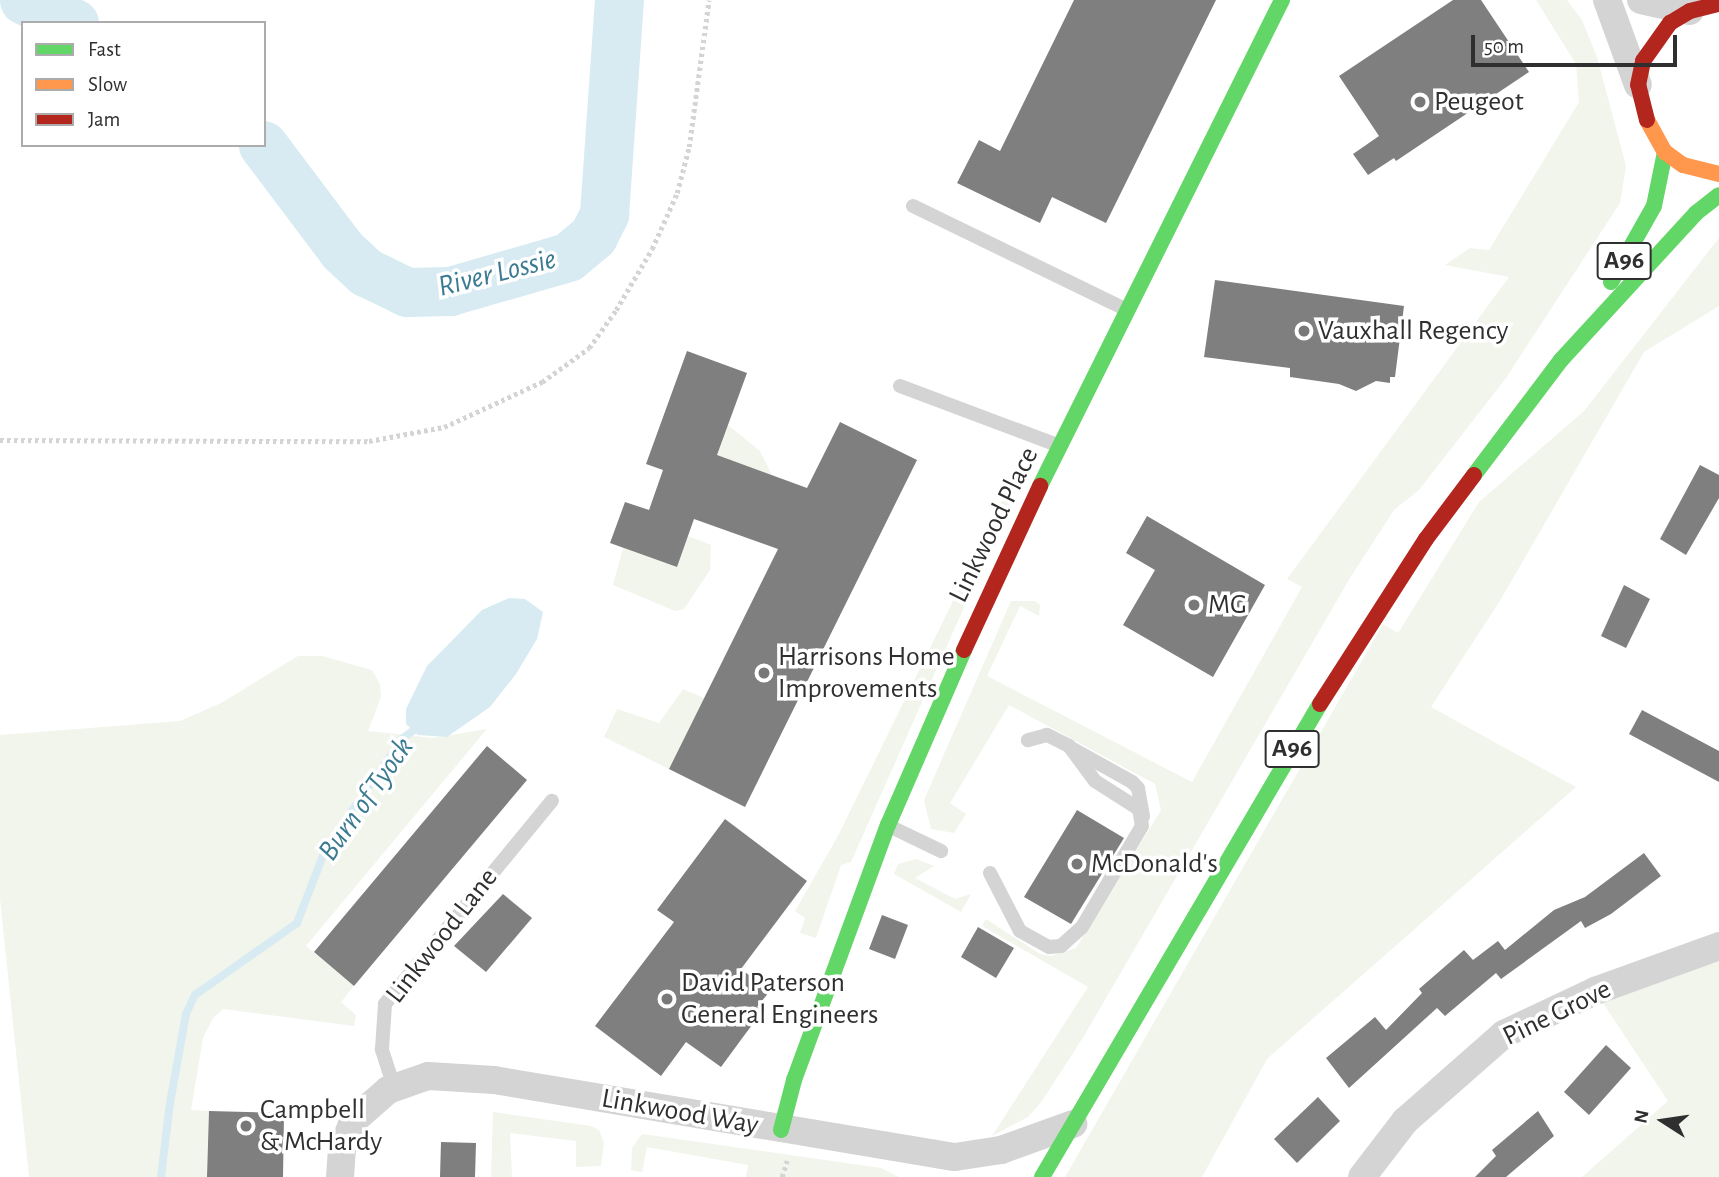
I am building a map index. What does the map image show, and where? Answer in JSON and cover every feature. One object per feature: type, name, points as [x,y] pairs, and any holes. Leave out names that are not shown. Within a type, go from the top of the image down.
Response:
[{"type":"main road","name":"Linkwood Place","points":[[781,1130],[794,1080],[888,825],[1000,567],[1282,0]]},
{"type":"main road","points":[[1709,5],[1654,40],[1643,61],[1639,85],[1650,132],[1665,152],[1684,165],[1719,174]]},
{"type":"main road","name":"A96","points":[[1561,360],[1654,206],[1665,152]]},
{"type":"main road","name":"A96","points":[[1042,1177],[1382,603],[1502,433],[1561,360],[1696,213],[1719,195]]},
{"type":"street","points":[[1607,0],[1639,85]]},
{"type":"street","points":[[1641,0],[1709,5]]},
{"type":"street","name":"Pine Grove","points":[[1362,1177],[1405,1121],[1504,1034],[1595,991],[1719,946]]},
{"type":"street","name":"Linkwood Way","points":[[340,1177],[342,1149],[354,1121],[394,1087],[428,1076],[454,1074],[899,1151],[978,1154],[1073,1124]]},
{"type":"street","points":[[899,1151],[940,1177]]},
{"type":"lane","points":[[913,206],[1128,310]]},
{"type":"lane","points":[[900,386],[1062,446]]},
{"type":"lane","points":[[990,873],[1020,931],[1049,947],[1061,946],[1082,927],[1143,817],[1133,804],[1095,781],[1069,746],[1047,735],[1028,740]]},
{"type":"lane","name":"Linkwood Lane","points":[[394,1087],[380,1036],[391,994],[552,801]]},
{"type":"lane","points":[[888,825],[941,851]]},
{"type":"path","points":[[0,440],[369,441],[444,427],[542,383],[589,348],[616,310],[652,249],[677,193],[689,147],[709,0]]},
{"type":"shaded area","points":[[1536,0],[1567,0],[1582,20],[1597,57],[1626,166],[1620,203],[1506,378],[1419,490],[1394,510],[1350,578],[1084,1036],[1042,1101],[1028,1117],[992,1136],[1088,987],[982,926],[986,919],[1040,954],[1051,956],[1076,948],[1161,810],[1155,784],[1009,705],[950,803],[966,814],[954,833],[931,829],[924,800],[1011,601],[1035,601],[1040,605],[1039,616],[1020,606],[987,676],[1192,782],[1302,587],[1287,579],[1509,277],[1445,265],[1470,248],[1489,250],[1579,102],[1576,64]]},
{"type":"shaded area","points":[[1719,238],[1719,306],[1644,352],[1501,599],[1431,707],[1576,787],[1267,1059],[1202,1177],[1065,1177],[1383,624],[1398,633],[1479,502],[1584,411]]},
{"type":"shaded area","points":[[728,425],[760,451],[772,475],[735,462],[713,466]]},
{"type":"shaded area","points":[[1017,470],[1021,479],[851,862],[841,865],[816,938],[800,933],[805,918],[795,911],[839,834]]},
{"type":"shaded area","points":[[688,536],[711,545],[710,570],[684,609],[675,611],[613,585],[623,548],[677,567]]},
{"type":"shaded area","points":[[509,598],[525,599],[543,612],[537,639],[516,674],[490,707],[447,737],[418,735],[406,724],[406,709],[427,666],[482,610]]},
{"type":"shaded area","points":[[298,656],[322,656],[372,670],[380,684],[381,697],[368,731],[433,738],[487,729],[306,946],[354,986],[341,1002],[356,1015],[354,1026],[223,1009],[213,1018],[203,1038],[191,1110],[209,1111],[207,1177],[29,1177],[0,899],[0,735],[180,721],[221,703]]},
{"type":"shaded area","points":[[683,689],[704,698],[669,769],[604,737],[617,709],[659,723]]},
{"type":"shaded area","points":[[916,859],[934,866],[915,878],[955,899],[971,894],[961,912],[894,874],[898,864]]},
{"type":"shaded area","points":[[1719,946],[1719,1177],[1582,1177],[1668,1101],[1595,991]]},
{"type":"shaded area","points":[[493,1112],[591,1126],[599,1130],[604,1143],[601,1166],[576,1167],[576,1141],[510,1133],[512,1177],[491,1177]]},
{"type":"shaded area","points":[[642,1134],[881,1168],[899,1177],[746,1177],[748,1165],[647,1147],[642,1172],[631,1170],[632,1148]]},
{"type":"building","points":[[1074,0],[1216,0],[1106,223],[1052,197],[1040,223],[957,183],[979,140],[1000,151]]},
{"type":"building","name":"Peugeot","points":[[1453,0],[1481,0],[1529,72],[1396,161],[1394,158],[1368,175],[1353,154],[1379,136],[1339,76]]},
{"type":"building","name":"Vauxhall Regency","points":[[1215,280],[1404,306],[1395,377],[1390,377],[1390,383],[1376,381],[1356,391],[1339,384],[1290,377],[1290,368],[1204,357]]},
{"type":"building","points":[[687,351],[747,373],[717,455],[807,488],[840,422],[917,460],[745,807],[669,769],[778,549],[694,519],[677,567],[610,543],[625,502],[649,510],[663,470],[646,464]]},
{"type":"building","points":[[1700,465],[1719,475],[1719,498],[1686,555],[1660,539]]},
{"type":"building","name":"MG","points":[[1147,516],[1265,585],[1213,677],[1123,625],[1155,570],[1126,553]]},
{"type":"building","points":[[1624,585],[1650,599],[1626,648],[1601,636]]},
{"type":"building","points":[[1642,710],[1719,751],[1719,782],[1629,734]]},
{"type":"building","points":[[487,746],[527,780],[354,986],[314,952]]},
{"type":"building","name":"McDonald's","points":[[1077,810],[1124,838],[1071,924],[1024,897]]},
{"type":"building","points":[[725,819],[807,881],[741,969],[770,991],[757,1007],[763,1011],[721,1067],[686,1042],[661,1076],[595,1026],[674,922],[657,910]]},
{"type":"building","points":[[1644,853],[1661,876],[1611,914],[1585,928],[1581,921],[1501,979],[1496,973],[1445,1016],[1437,1008],[1349,1088],[1326,1058],[1375,1017],[1386,1030],[1422,993],[1419,989],[1464,950],[1473,960],[1498,941],[1505,950],[1554,910],[1585,897]]},
{"type":"building","points":[[503,894],[532,918],[486,972],[454,946]]},
{"type":"building","points":[[882,915],[908,925],[895,959],[869,949]]},
{"type":"building","points":[[978,927],[1014,948],[996,978],[961,957]]},
{"type":"building","points":[[1606,1045],[1631,1068],[1589,1115],[1564,1092]]},
{"type":"building","points":[[1318,1097],[1340,1121],[1297,1163],[1274,1139]]},
{"type":"building","points":[[209,1111],[284,1113],[283,1177],[207,1177]]},
{"type":"building","points":[[1538,1111],[1554,1136],[1506,1177],[1475,1177],[1496,1156],[1492,1150]]},
{"type":"building","points":[[441,1142],[476,1143],[475,1177],[440,1177]]},
{"type":"waterway","name":"River Lossie","points":[[24,0],[70,21]]},
{"type":"waterway","name":"River Lossie","points":[[265,147],[342,250],[366,272],[407,292],[450,291],[568,257],[593,236],[604,214],[619,0]]},
{"type":"waterway","name":"Burn of Tyock","points":[[161,1177],[170,1103],[186,1014],[195,995],[297,923],[326,848],[403,738],[422,724]]},
{"type":"traffic: fast","points":[[1040,486],[1282,0]]},
{"type":"traffic: fast","points":[[1611,282],[1654,206],[1665,152]]},
{"type":"traffic: fast","points":[[1474,475],[1561,360],[1696,213],[1719,195]]},
{"type":"traffic: fast","points":[[781,1130],[794,1080],[888,825],[964,650]]},
{"type":"traffic: fast","points":[[1042,1177],[1320,704]]},
{"type":"traffic: slow","points":[[1647,120],[1665,152],[1683,165],[1719,174]]},
{"type":"traffic: jam","points":[[1647,120],[1638,85],[1643,61],[1670,23],[1690,11],[1719,4]]},
{"type":"traffic: jam","points":[[1320,704],[1426,539],[1474,475]]},
{"type":"traffic: jam","points":[[964,650],[1040,486]]},
{"type":"place","name":"Peugeot","points":[[1420,102]]},
{"type":"place","name":"Vauxhall Regency","points":[[1304,331]]},
{"type":"place","name":"MG","points":[[1194,605]]},
{"type":"place","name":"Harrisons Home Improvements","points":[[764,673]]},
{"type":"place","name":"McDonald's","points":[[1077,864]]},
{"type":"place","name":"David Paterson General Engineers","points":[[667,999]]},
{"type":"place","name":"Campbell & McHardy","points":[[246,1126]]}]
